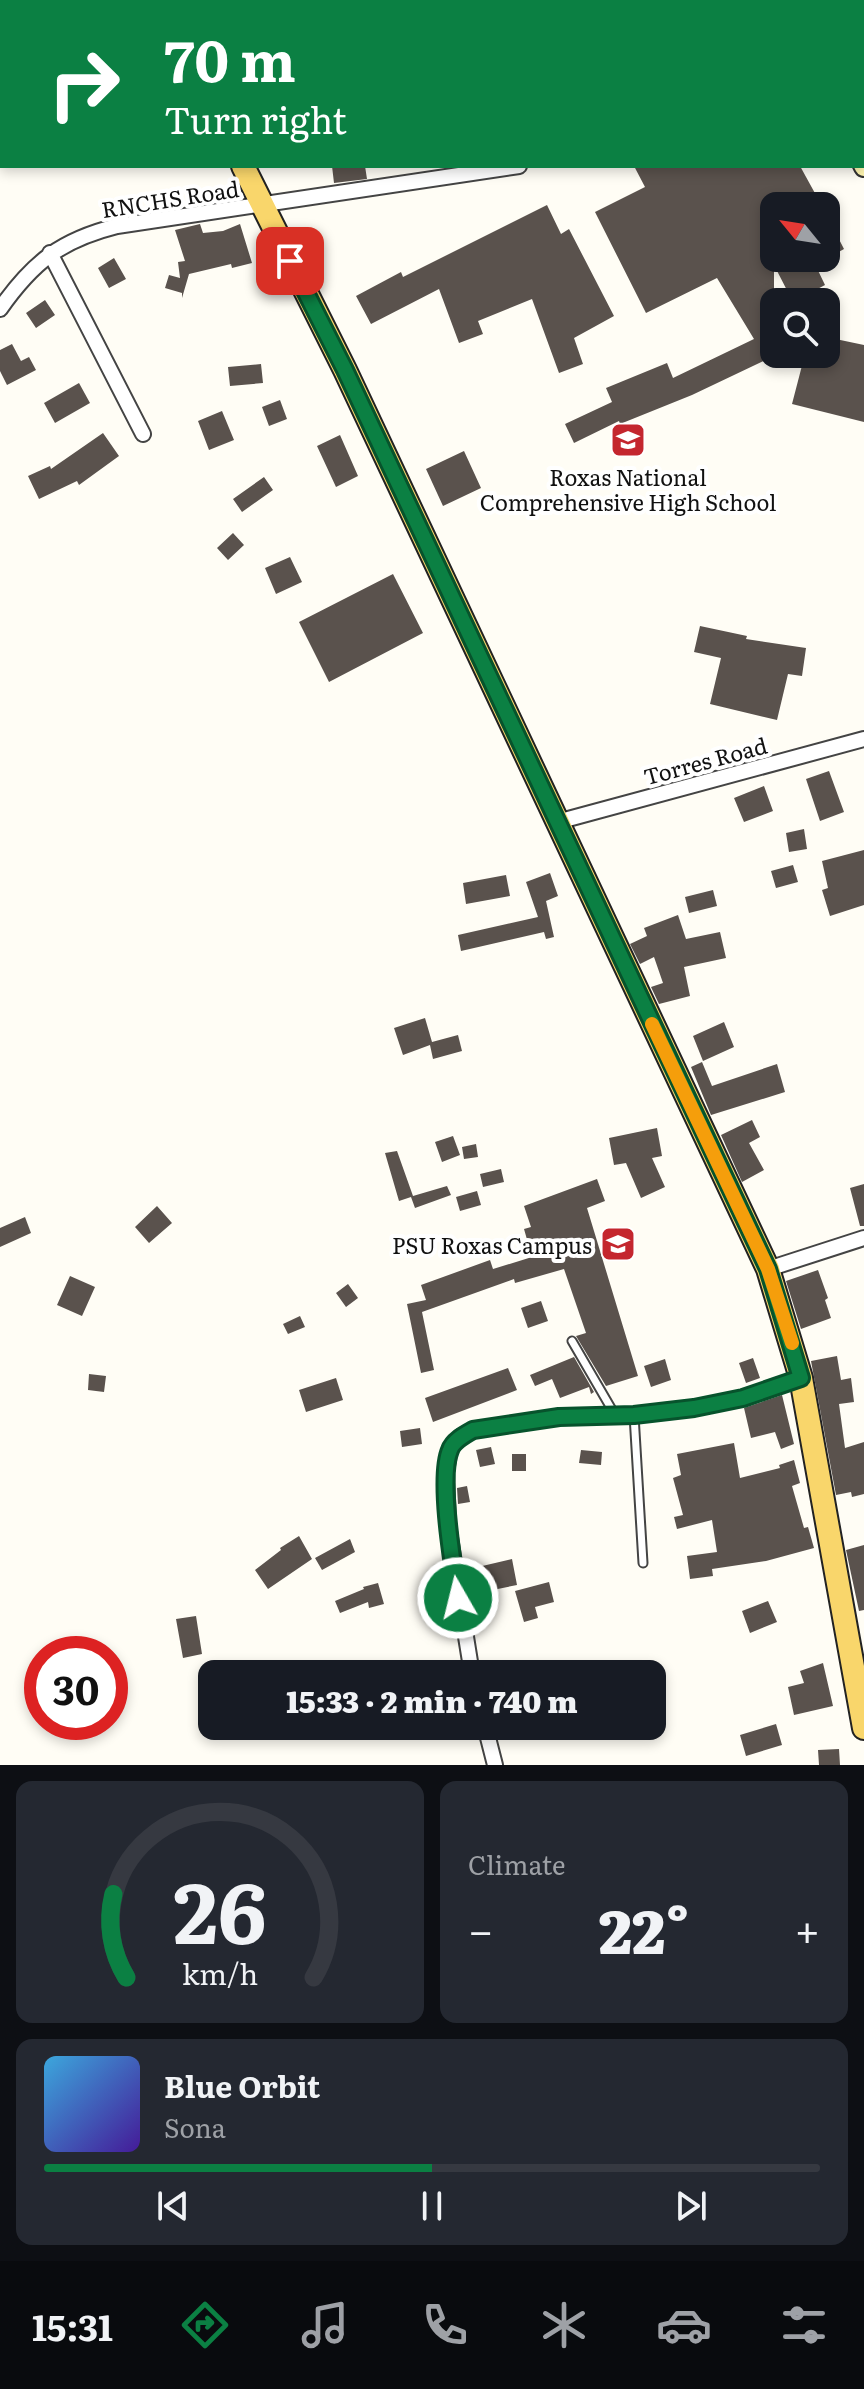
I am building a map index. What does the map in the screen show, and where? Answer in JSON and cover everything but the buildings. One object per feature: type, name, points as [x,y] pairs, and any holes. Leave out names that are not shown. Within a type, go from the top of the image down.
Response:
[{"type":"main road","points":[[244,168],[345,370],[768,1269],[801,1378],[864,1728]]},
{"type":"street","name":"RNCHS Road","points":[[0,309],[19,281],[50,253],[78,237],[117,226],[506,168]]},
{"type":"street","points":[[50,253],[143,434]]},
{"type":"street","name":"Torres Road","points":[[557,822],[864,739]]},
{"type":"street","points":[[768,1269],[864,1238]]},
{"type":"street","points":[[470,1660],[448,1525],[446,1472],[450,1449],[460,1437],[473,1430],[559,1417],[634,1415],[694,1408],[743,1398],[801,1378]]},
{"type":"street","points":[[489,1740],[495,1765]]},
{"type":"lane","points":[[572,1341],[615,1415]]},
{"type":"lane","points":[[634,1415],[643,1563]]},
{"type":"slow traffic","points":[[652,1024],[768,1269],[792,1343]]},
{"type":"place","name":"Roxas National Comprehensive High School","points":[[628,440]]},
{"type":"place","name":"PSU Roxas Campus","points":[[618,1244]]},
{"type":"route","points":[[290,261],[345,370],[768,1269],[801,1378],[743,1398],[694,1408],[634,1415],[559,1417],[473,1430],[460,1437],[450,1449],[446,1472],[448,1525],[458,1598]]}]
